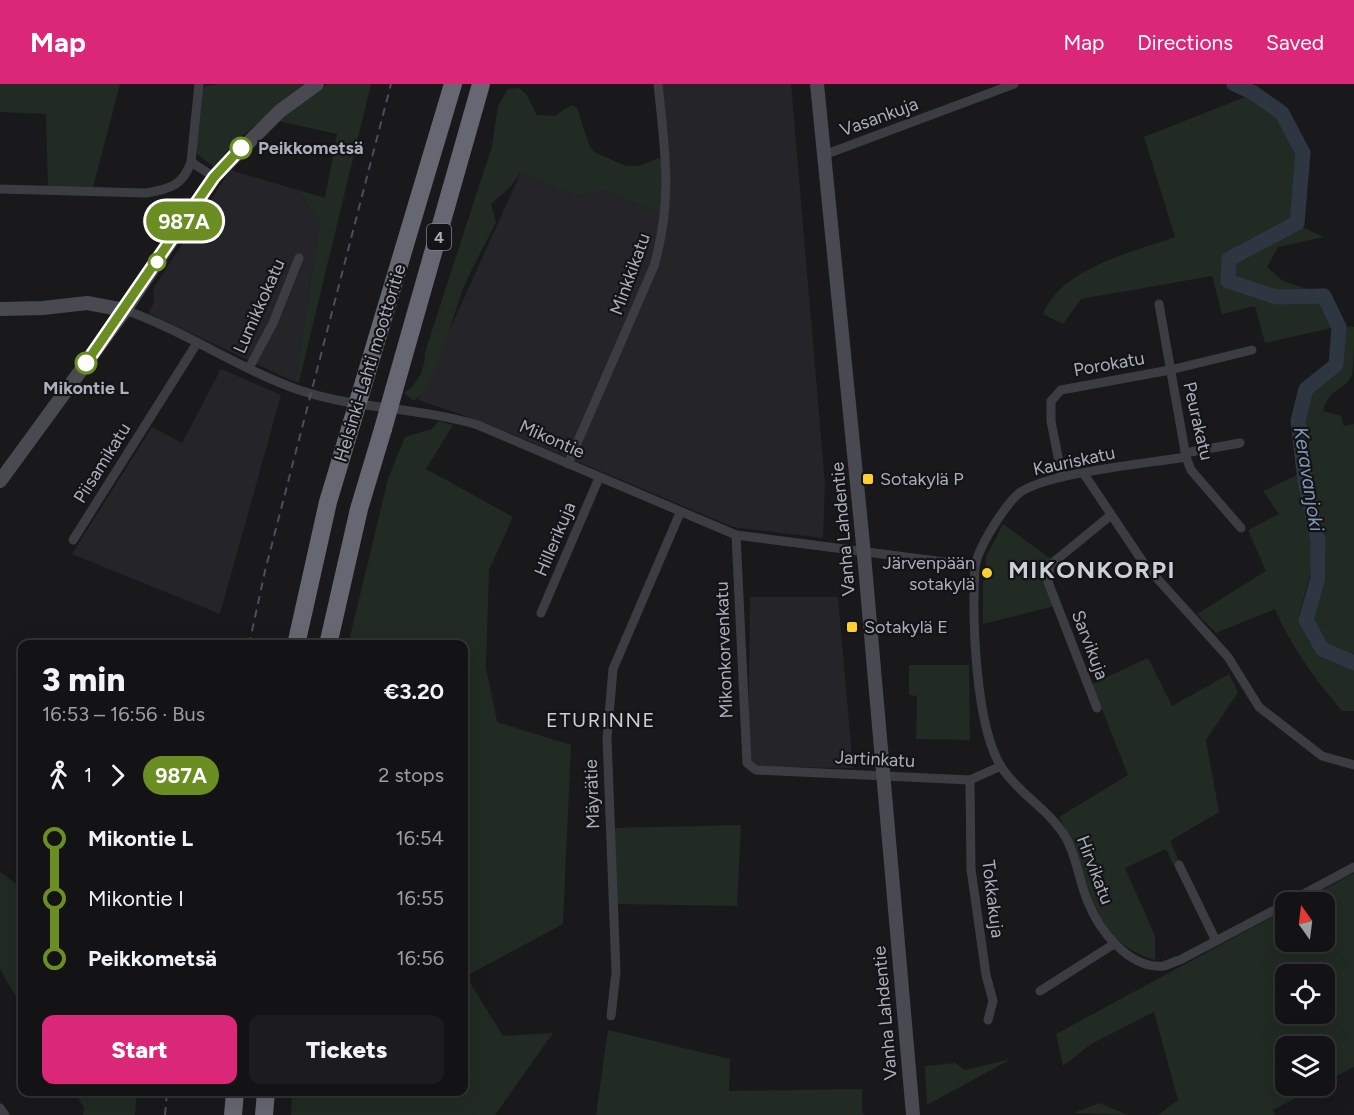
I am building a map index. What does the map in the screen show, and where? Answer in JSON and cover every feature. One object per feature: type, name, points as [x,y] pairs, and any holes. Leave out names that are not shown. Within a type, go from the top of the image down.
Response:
[{"type":"highway","name":"Helsinki-Lahti moottoritie","points":[[297,640],[328,502],[453,84]]},
{"type":"highway","name":"Helsinki-Lahti moottoritie","points":[[329,640],[359,509],[482,84]]},
{"type":"highway","points":[[233,1115],[235,1096]]},
{"type":"highway","points":[[264,1115],[266,1096]]},
{"type":"main road","points":[[0,481],[125,310],[214,177],[280,111],[317,84]]},
{"type":"main road","name":"Vanha Lahdentie","points":[[817,84],[865,566],[913,1115]]},
{"type":"main road","points":[[0,309],[43,308],[87,303],[125,310]]},
{"type":"street","points":[[0,189],[146,193],[168,189],[180,183],[191,162],[199,84]]},
{"type":"street","name":"Minkkikatu","points":[[568,464],[654,266],[662,238],[667,192],[658,84]]},
{"type":"street","name":"Vasankuja","points":[[824,155],[1014,84]]},
{"type":"street","points":[[191,162],[214,177]]},
{"type":"street","name":"Lumikkokatu","points":[[249,368],[273,323],[299,258]]},
{"type":"street","name":"Peurakatu","points":[[1159,304],[1185,455],[1191,470],[1241,528]]},
{"type":"street","name":"Mikontie","points":[[125,310],[297,389],[342,402],[441,414],[478,424],[598,478],[736,535],[975,567]]},
{"type":"street","name":"Piisamikatu","points":[[73,540],[197,343]]},
{"type":"street","name":"Porokatu","points":[[1062,477],[1052,421],[1052,401],[1061,390],[1170,370],[1252,350]]},
{"type":"street","name":"Kauriskatu","points":[[975,567],[994,525],[1018,494],[1029,487],[1062,477],[1240,443]]},
{"type":"street","points":[[1084,474],[1145,565],[1217,642],[1259,707],[1322,756],[1354,765]]},
{"type":"street","name":"Hillerikuja","points":[[541,613],[598,478]]},
{"type":"street","name":"Mäyrätie","points":[[611,1016],[616,972],[607,738],[613,669],[680,513]]},
{"type":"street","name":"Sarvikuja","points":[[1097,708],[1048,582],[1050,565],[1110,515]]},
{"type":"street","name":"Mikonkorvenkatu","points":[[736,535],[747,763]]},
{"type":"street","name":"Hirvikatu","points":[[975,567],[976,646],[982,714],[1001,766],[1024,795],[1055,820],[1067,840],[1088,902],[1098,922],[1114,944],[1133,958],[1162,966],[1275,909]]},
{"type":"street","name":"Jartinkatu","points":[[747,763],[756,770],[970,780],[1001,766]]},
{"type":"street","name":"Tokkakuja","points":[[970,780],[971,869],[993,1001],[988,1020]]},
{"type":"street","points":[[1179,865],[1216,940]]},
{"type":"street","name":"Hirvikatu","points":[[1307,892],[1354,867]]},
{"type":"street","points":[[1040,991],[1114,944]]},
{"type":"street","points":[[0,1108],[4,1115]]},
{"type":"shaded area","points":[[0,84],[120,84],[92,191],[48,190],[46,114],[0,112]]},
{"type":"shaded area","points":[[220,84],[306,84],[237,140],[214,167],[193,151],[199,87]]},
{"type":"shaded area","points":[[327,84],[371,84],[299,382],[295,382],[320,223],[298,190],[325,198],[337,134],[278,121]]},
{"type":"shaded area","points":[[660,84],[791,84],[825,484],[823,538],[733,527],[486,423],[418,400],[521,172],[576,196],[606,190],[651,210],[667,206]]},
{"type":"shaded area","points":[[519,88],[526,94],[537,115],[555,116],[571,105],[577,108],[589,145],[594,152],[626,166],[640,166],[658,158],[661,160],[661,209],[651,210],[606,190],[576,196],[521,172],[511,186],[491,204],[496,222],[465,284],[438,364],[423,392],[414,401],[404,393],[414,385],[424,364],[425,352],[492,146],[498,106],[508,89]]},
{"type":"shaded area","points":[[1250,95],[1279,114],[1300,153],[1295,222],[1227,258],[1226,283],[1275,299],[1322,299],[1336,327],[1265,343],[1255,306],[1222,314],[1212,276],[1081,299],[1063,324],[1043,314],[1066,284],[1082,273],[1119,256],[1175,237],[1144,137]]},
{"type":"shaded area","points":[[230,170],[298,190],[320,223],[295,382],[148,313],[154,303],[153,289]]},
{"type":"shaded area","points":[[1298,225],[1324,237],[1278,247],[1267,267],[1283,281],[1323,294],[1275,294],[1230,279],[1231,260]]},
{"type":"shaded area","points":[[1344,326],[1354,327],[1352,375],[1345,385],[1329,397],[1323,411],[1341,416],[1344,426],[1354,424],[1354,656],[1327,645],[1312,619],[1326,577],[1325,536],[1312,481],[1305,422],[1309,391],[1341,365]]},
{"type":"shaded area","points":[[221,369],[281,395],[220,614],[72,554],[152,427],[182,443]]},
{"type":"shaded area","points":[[439,421],[453,425],[426,469],[513,517],[489,570],[486,667],[497,722],[571,745],[563,924],[468,975],[468,640],[349,640],[388,479],[405,437],[432,429]]},
{"type":"shaded area","points":[[1297,475],[1315,541],[1311,572],[1299,615],[1309,642],[1321,656],[1354,670],[1354,711],[1342,711],[1322,687],[1296,650],[1275,609],[1216,633],[1197,614],[1266,571],[1248,530],[1279,514],[1263,491]]},
{"type":"shaded area","points":[[1003,524],[1051,559],[1047,566],[1054,606],[983,624],[983,581],[993,576],[993,570],[986,567],[986,557]]},
{"type":"shaded area","points":[[750,597],[838,597],[853,768],[757,767],[748,759]]},
{"type":"shaded area","points":[[1148,658],[1172,706],[1229,674],[1238,692],[1206,740],[1219,812],[1170,841],[1180,863],[1174,866],[1166,849],[1125,868],[1155,936],[1155,960],[1133,951],[1115,937],[1102,920],[1092,901],[1069,837],[1059,817],[1128,775],[1092,684]]},
{"type":"shaded area","points":[[909,665],[969,665],[970,740],[916,739],[917,696],[909,695]]},
{"type":"shaded area","points":[[741,825],[737,906],[616,904],[614,828]]},
{"type":"shaded area","points":[[0,872],[18,885],[18,1000],[0,969]]},
{"type":"shaded area","points":[[1354,873],[1354,1067],[1335,1077],[1335,1036],[1275,1036],[1275,1096],[1299,1096],[1273,1110],[1275,1115],[1158,1115],[1178,1100],[1154,1012],[1091,1044],[1063,1066],[1056,1034],[1275,915],[1275,952],[1335,952],[1335,892],[1319,892]]},
{"type":"shaded area","points":[[468,979],[503,1036],[553,1033],[495,1115],[291,1115],[292,1096],[468,1096]]},
{"type":"shaded area","points":[[608,1030],[730,1059],[729,1091],[862,1089],[862,1112],[865,1115],[596,1115]]},
{"type":"shaded area","points":[[1011,1059],[927,1105],[925,1066],[955,1063],[965,1070]]},
{"type":"shaded area","points":[[76,1096],[137,1096],[135,1115],[83,1115],[84,1108]]},
{"type":"shaded area","points":[[1099,1103],[1128,1115],[1074,1113]]},
{"type":"waterway","name":"Keravanjoki","points":[[1234,84],[1252,92],[1282,113],[1303,153],[1297,223],[1229,259],[1228,281],[1276,297],[1324,296],[1339,327],[1336,365],[1306,389],[1298,421],[1305,481],[1318,540],[1318,578],[1306,620],[1322,649],[1354,663]]},
{"type":"railway","points":[[250,640],[265,571],[391,84]]},
{"type":"railway","points":[[165,1115],[167,1096]]},
{"type":"bus line","name":"987A","points":[[86,363],[125,310],[200,196],[241,148]]},
{"type":"place","name":"Peikkometsä","points":[[241,148]]},
{"type":"place","name":"Mikontie L","points":[[86,363]]},
{"type":"place","name":"Sotakylä P","points":[[868,479]]},
{"type":"place","name":"Järvenpään sotakylä","points":[[987,573]]},
{"type":"place","name":"Sotakylä E","points":[[852,627]]},
{"type":"district","name":"MIKONKORPI","points":[[1092,569]]},
{"type":"district","name":"ETURINNE","points":[[601,720]]}]
